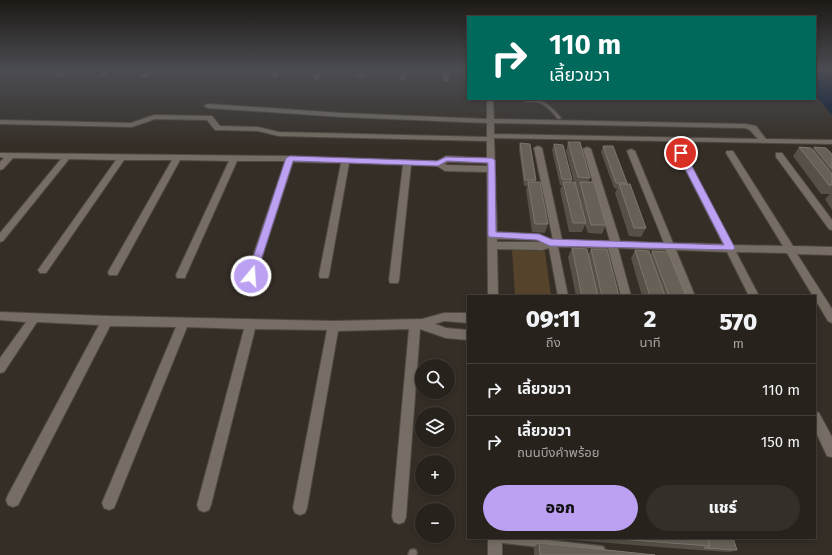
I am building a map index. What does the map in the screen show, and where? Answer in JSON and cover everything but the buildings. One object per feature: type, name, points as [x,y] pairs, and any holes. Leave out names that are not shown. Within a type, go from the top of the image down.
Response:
[{"type":"street","points":[[490,100],[493,295]]},
{"type":"street","points":[[208,106],[289,113],[745,126],[753,128],[764,141]]},
{"type":"street","points":[[0,122],[132,125],[154,117],[209,118],[218,128],[258,129],[279,134],[832,142]]},
{"type":"street","points":[[491,118],[750,119]]},
{"type":"street","points":[[538,148],[563,295]]},
{"type":"street","points":[[587,149],[614,244],[626,295]]},
{"type":"street","points":[[631,151],[690,295]]},
{"type":"street","points":[[681,153],[754,295]]},
{"type":"street","points":[[730,153],[832,318]]},
{"type":"street","points":[[0,155],[122,158],[290,158],[438,164],[445,168],[492,165]]},
{"type":"street","points":[[0,167],[11,155]]},
{"type":"street","points":[[780,155],[832,227]]},
{"type":"street","points":[[0,239],[67,156]]},
{"type":"street","points":[[182,275],[235,157]]},
{"type":"street","points":[[44,270],[122,158]]},
{"type":"street","points":[[113,272],[177,158]]},
{"type":"street","points":[[251,276],[290,158]]},
{"type":"street","points":[[324,275],[346,160]]},
{"type":"street","points":[[394,280],[407,162]]},
{"type":"street","points":[[492,240],[542,246],[554,243],[614,244],[832,251]]},
{"type":"street","points":[[0,316],[333,326],[418,324],[444,317],[467,318]]},
{"type":"street","points":[[0,368],[34,317]]},
{"type":"street","points":[[13,500],[107,320]]},
{"type":"street","points":[[109,503],[184,322]]},
{"type":"street","points":[[204,505],[251,324]]},
{"type":"street","points":[[418,324],[446,333],[467,335]]},
{"type":"street","points":[[399,517],[418,324]]},
{"type":"street","points":[[300,508],[333,326]]},
{"type":"street","points":[[816,419],[832,451]]},
{"type":"street","points":[[495,539],[495,555]]},
{"type":"lane","points":[[527,101],[536,100],[550,107],[559,118]]},
{"type":"lane","points":[[504,539],[612,551]]},
{"type":"shaded area","points":[[512,250],[545,251],[551,295],[515,295]]},
{"type":"water","points":[[816,96],[816,96],[832,96],[832,115]]},
{"type":"route","points":[[251,276],[290,158],[438,164],[446,159],[492,160],[492,235],[539,237],[550,243],[730,248],[681,153]]}]
